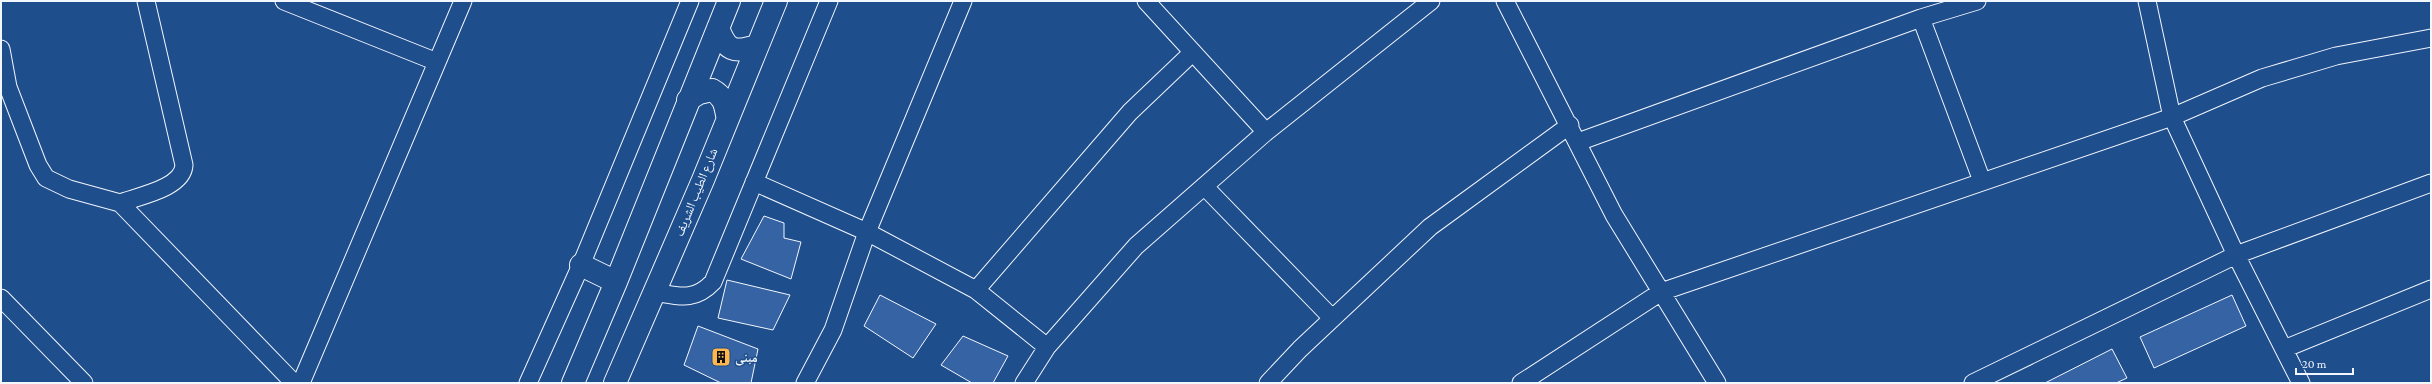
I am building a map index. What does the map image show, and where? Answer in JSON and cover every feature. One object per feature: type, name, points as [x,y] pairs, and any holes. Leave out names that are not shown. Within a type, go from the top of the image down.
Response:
[{"type":"main road","points":[[573,383],[616,282],[729,1]]},
{"type":"main road","name":"شارع الطيب الشريف","points":[[615,383],[702,180],[727,115],[776,1]]},
{"type":"main road","points":[[718,28],[723,42],[733,49],[742,50],[757,46]]},
{"type":"main road","points":[[688,100],[699,93],[712,90],[719,94],[724,101],[727,115]]},
{"type":"main road","points":[[581,265],[616,282]]},
{"type":"street","points":[[120,203],[174,183],[183,172],[184,166],[146,1]]},
{"type":"street","points":[[284,1],[437,62]]},
{"type":"street","points":[[301,383],[463,1]]},
{"type":"street","points":[[528,383],[581,265],[690,1]]},
{"type":"street","points":[[654,292],[694,296],[705,291],[714,282],[829,1]]},
{"type":"street","points":[[805,383],[833,330],[867,232],[963,1]]},
{"type":"street","points":[[1146,1],[1266,132]]},
{"type":"street","points":[[1024,383],[1047,347],[1136,246],[1266,132],[1431,1]]},
{"type":"street","points":[[1504,1],[1570,125],[1614,214],[1717,383]]},
{"type":"street","points":[[1578,142],[1921,18],[1977,1]]},
{"type":"street","points":[[2147,1],[2172,117],[2236,255],[2301,383]]},
{"type":"street","points":[[1921,18],[1982,181]]},
{"type":"street","points":[[1520,383],[1661,292],[2172,117],[2262,78],[2336,56],[2431,38]]},
{"type":"street","points":[[1,49],[5,88],[38,166],[46,178],[69,189],[120,203],[294,383]]},
{"type":"street","points":[[976,290],[1130,112],[1192,52]]},
{"type":"street","points":[[1268,383],[1332,318],[1430,227],[1570,125]]},
{"type":"street","points":[[754,182],[867,232],[976,290],[1047,347]]},
{"type":"street","points":[[1973,383],[2236,255],[2431,183]]},
{"type":"street","points":[[1204,186],[1332,318]]},
{"type":"street","points":[[2284,349],[2431,289]]},
{"type":"street","points":[[4,307],[84,383]]},
{"type":"building","points":[[764,216],[784,223],[784,238],[801,242],[791,279],[741,259]]},
{"type":"building","name":"مبنى","points":[[727,280],[790,295],[773,330],[718,318]]},
{"type":"building","points":[[880,295],[936,324],[913,358],[864,326]]},
{"type":"building","points":[[2232,295],[2246,326],[2154,368],[2140,337]]},
{"type":"building","name":"مبنى","points":[[698,326],[758,349],[751,383],[721,383],[684,365]]},
{"type":"building","points":[[963,336],[1008,356],[993,383],[972,383],[941,365]]},
{"type":"building","points":[[2112,349],[2127,378],[2116,383],[2045,383]]},
{"type":"place","name":"مبنى","points":[[721,357]]}]
